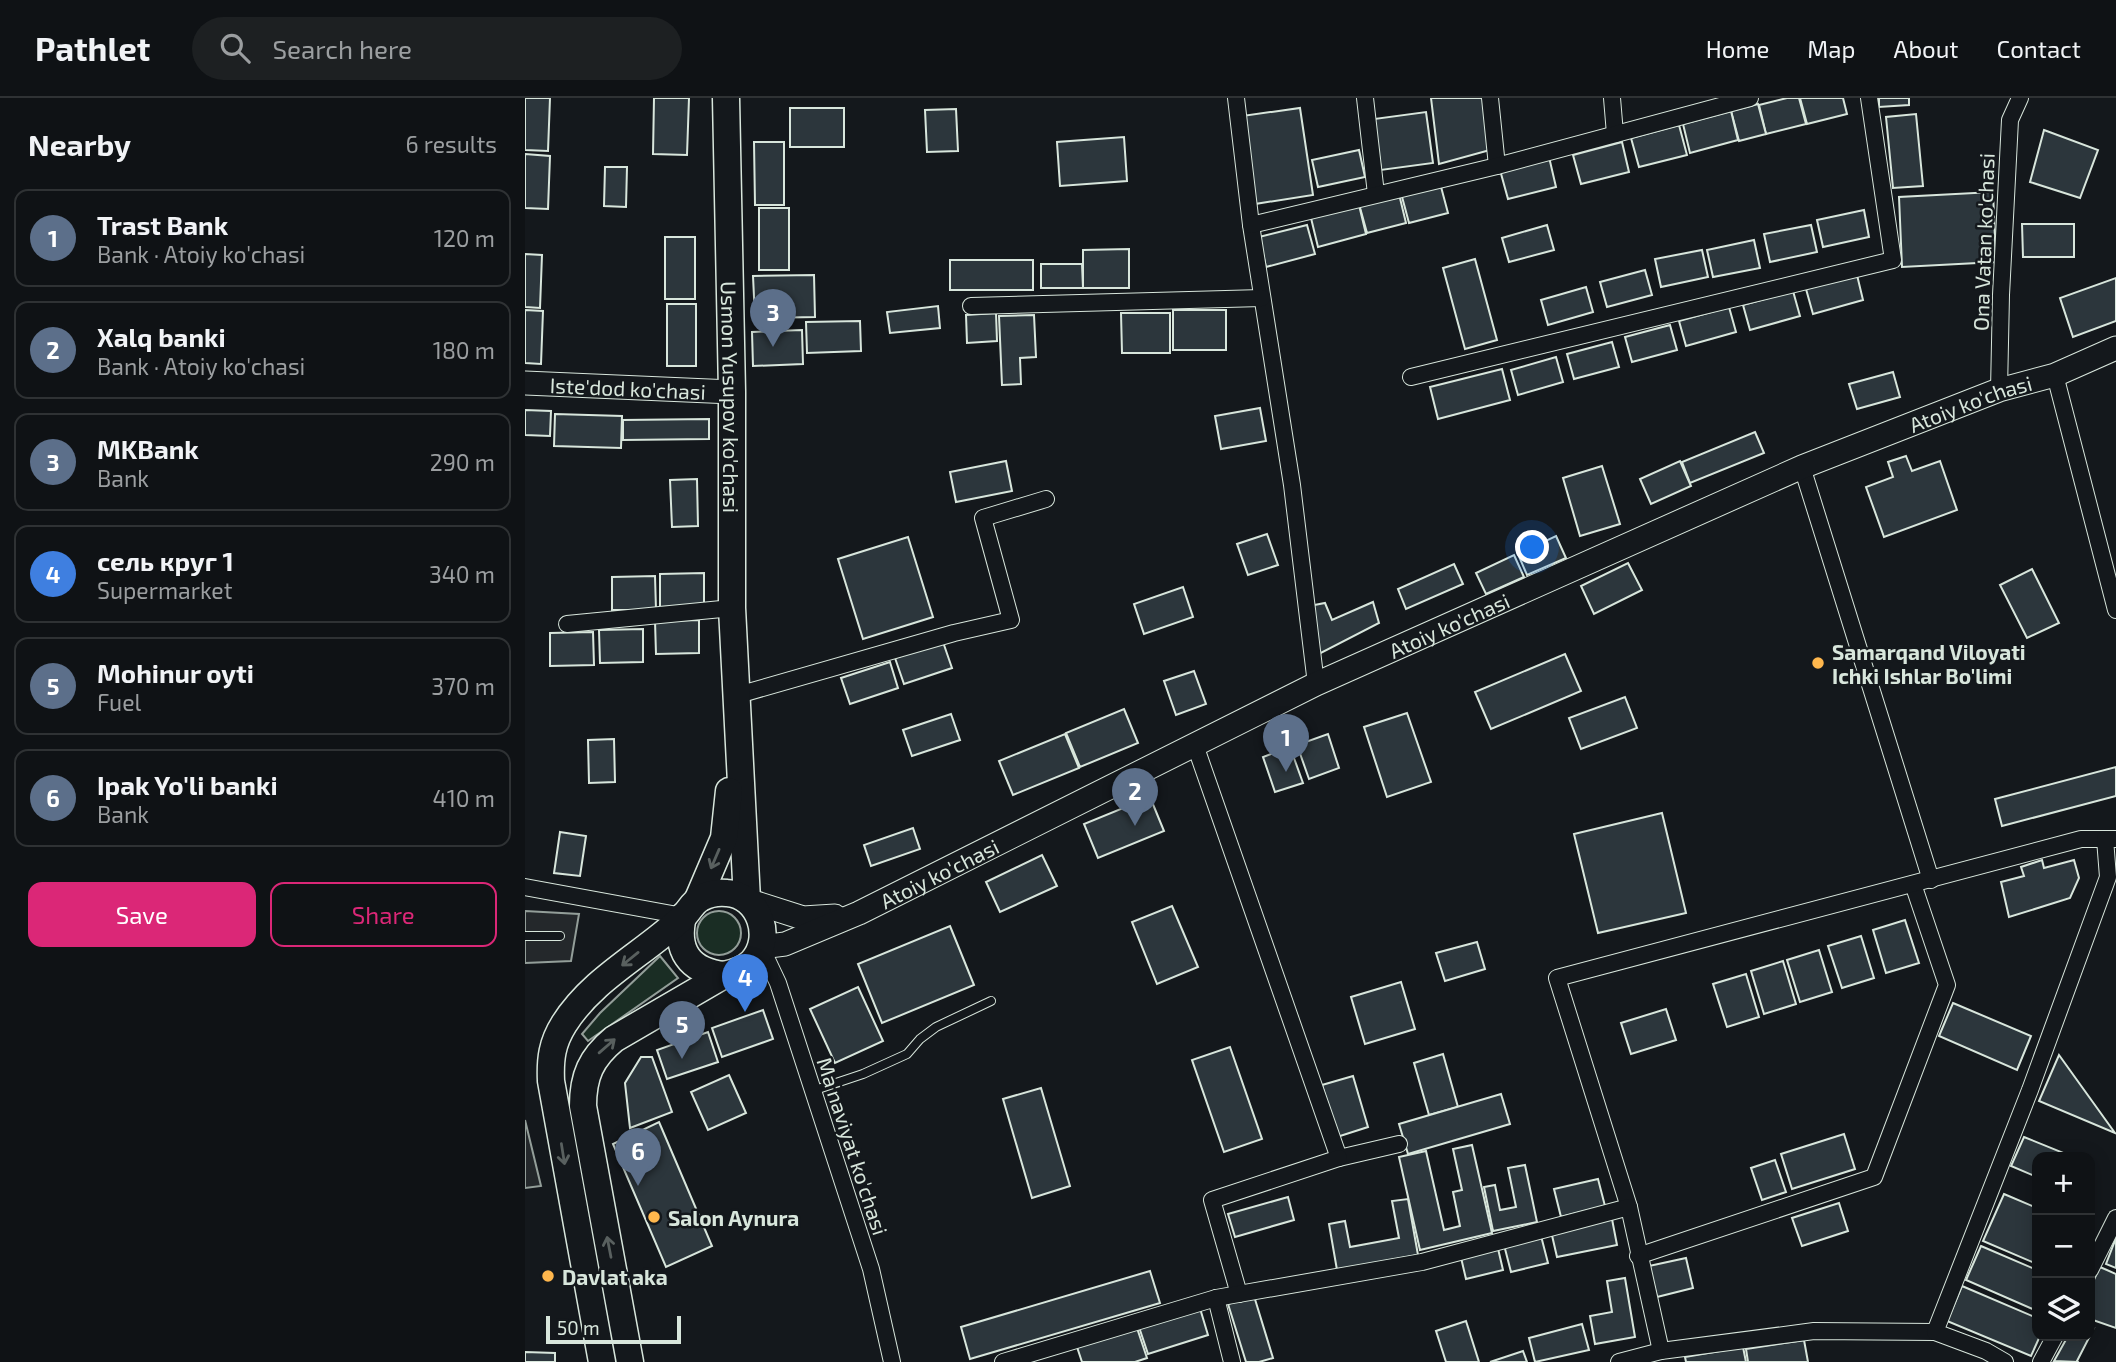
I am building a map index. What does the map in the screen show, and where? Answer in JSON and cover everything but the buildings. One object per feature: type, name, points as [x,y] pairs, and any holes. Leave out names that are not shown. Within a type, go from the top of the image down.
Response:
[{"type":"main road","name":"Usmon Yusupov ko'chasi","points":[[726,98],[732,392],[732,608],[747,900]]},
{"type":"main road","name":"Usmon Yusupov ko'chasi","points":[[690,908],[724,838],[738,695]]},
{"type":"main road","points":[[602,1362],[551,1080],[551,1050],[562,1026],[586,995],[690,908],[714,892],[731,893],[747,900],[762,922],[764,935],[753,961],[614,1039],[602,1049],[587,1070],[584,1080],[583,1106],[630,1362]]},
{"type":"main road","points":[[690,908],[680,930],[681,944],[687,957],[709,974],[724,975]]},
{"type":"street","points":[[1235,98],[1251,225],[1292,485],[1316,684]]},
{"type":"street","points":[[1366,98],[1376,194]]},
{"type":"street","points":[[1490,98],[1497,166]]},
{"type":"street","points":[[1612,98],[1615,134]]},
{"type":"street","points":[[1411,377],[1893,260],[1869,98]]},
{"type":"street","name":"Ona Vatan ko'chasi","points":[[1999,390],[2010,120],[2021,98]]},
{"type":"street","points":[[1251,225],[1497,166],[1740,99]]},
{"type":"street","points":[[971,306],[1262,298]]},
{"type":"street","name":"Atoiy ko'chasi","points":[[761,947],[785,944],[859,912],[1316,684],[1802,467],[1999,390],[2055,375],[2116,348]]},
{"type":"street","points":[[2055,375],[2116,610]]},
{"type":"street","name":"Iste'dod ko'chasi","points":[[525,383],[732,392]]},
{"type":"street","points":[[1802,467],[1931,880]]},
{"type":"street","points":[[738,695],[954,633],[1011,620],[983,518],[1047,499]]},
{"type":"street","points":[[566,624],[732,608]]},
{"type":"street","points":[[1195,745],[1339,1158]]},
{"type":"street","points":[[1661,1351],[1629,1207],[1557,978],[2081,839],[2111,839],[2108,877],[2030,1090],[1935,1332]]},
{"type":"street","points":[[1638,1255],[1874,1177],[1947,985],[1913,884]]},
{"type":"street","points":[[525,887],[690,908]]},
{"type":"street","name":"Atoiy ko'chasi","points":[[747,900],[803,918],[859,912]]},
{"type":"street","name":"Ma'naviyat ko'chasi","points":[[761,947],[778,983],[871,1269],[892,1362]]},
{"type":"street","points":[[1239,1294],[1212,1200],[1339,1158],[1399,1144]]},
{"type":"street","points":[[1003,1362],[1216,1298],[1422,1262],[1629,1207]]},
{"type":"street","points":[[2095,1260],[2116,1218]]},
{"type":"street","points":[[1216,1298],[1232,1362]]},
{"type":"street","points":[[1619,1362],[1661,1351],[1814,1331],[1935,1332],[1986,1351],[2005,1362]]},
{"type":"street","points":[[2041,1362],[2052,1341]]},
{"type":"lane","points":[[525,936],[560,936]]},
{"type":"lane","points":[[812,1091],[863,1074],[907,1054],[920,1039],[936,1027],[991,1001]]},
{"type":"green space","points":[[719,911],[734,918],[741,933],[734,948],[719,955],[704,948],[697,933],[704,918]]},
{"type":"green space","points":[[660,956],[678,978],[588,1041],[582,1034],[600,1013]]},
{"type":"shaded area","points":[[525,911],[579,914],[571,961],[525,963]]},
{"type":"shaded area","points":[[525,1120],[541,1186],[525,1188]]},
{"type":"place","name":"MKBank","points":[[773,347]]},
{"type":"place","name":"Samarqand Viloyati Ichki Ishlar Bo'limi","points":[[1818,663]]},
{"type":"place","name":"Trast Bank","points":[[1286,772]]},
{"type":"place","name":"Xalq banki","points":[[1135,826]]},
{"type":"place","name":"сель круг 1","points":[[745,1012]]},
{"type":"place","name":"Mohinur oyti","points":[[682,1059]]},
{"type":"place","name":"Ipak Yo'li banki","points":[[638,1186]]},
{"type":"place","name":"Salon Aynura","points":[[654,1217]]},
{"type":"place","name":"Davlat aka","points":[[548,1276]]}]
